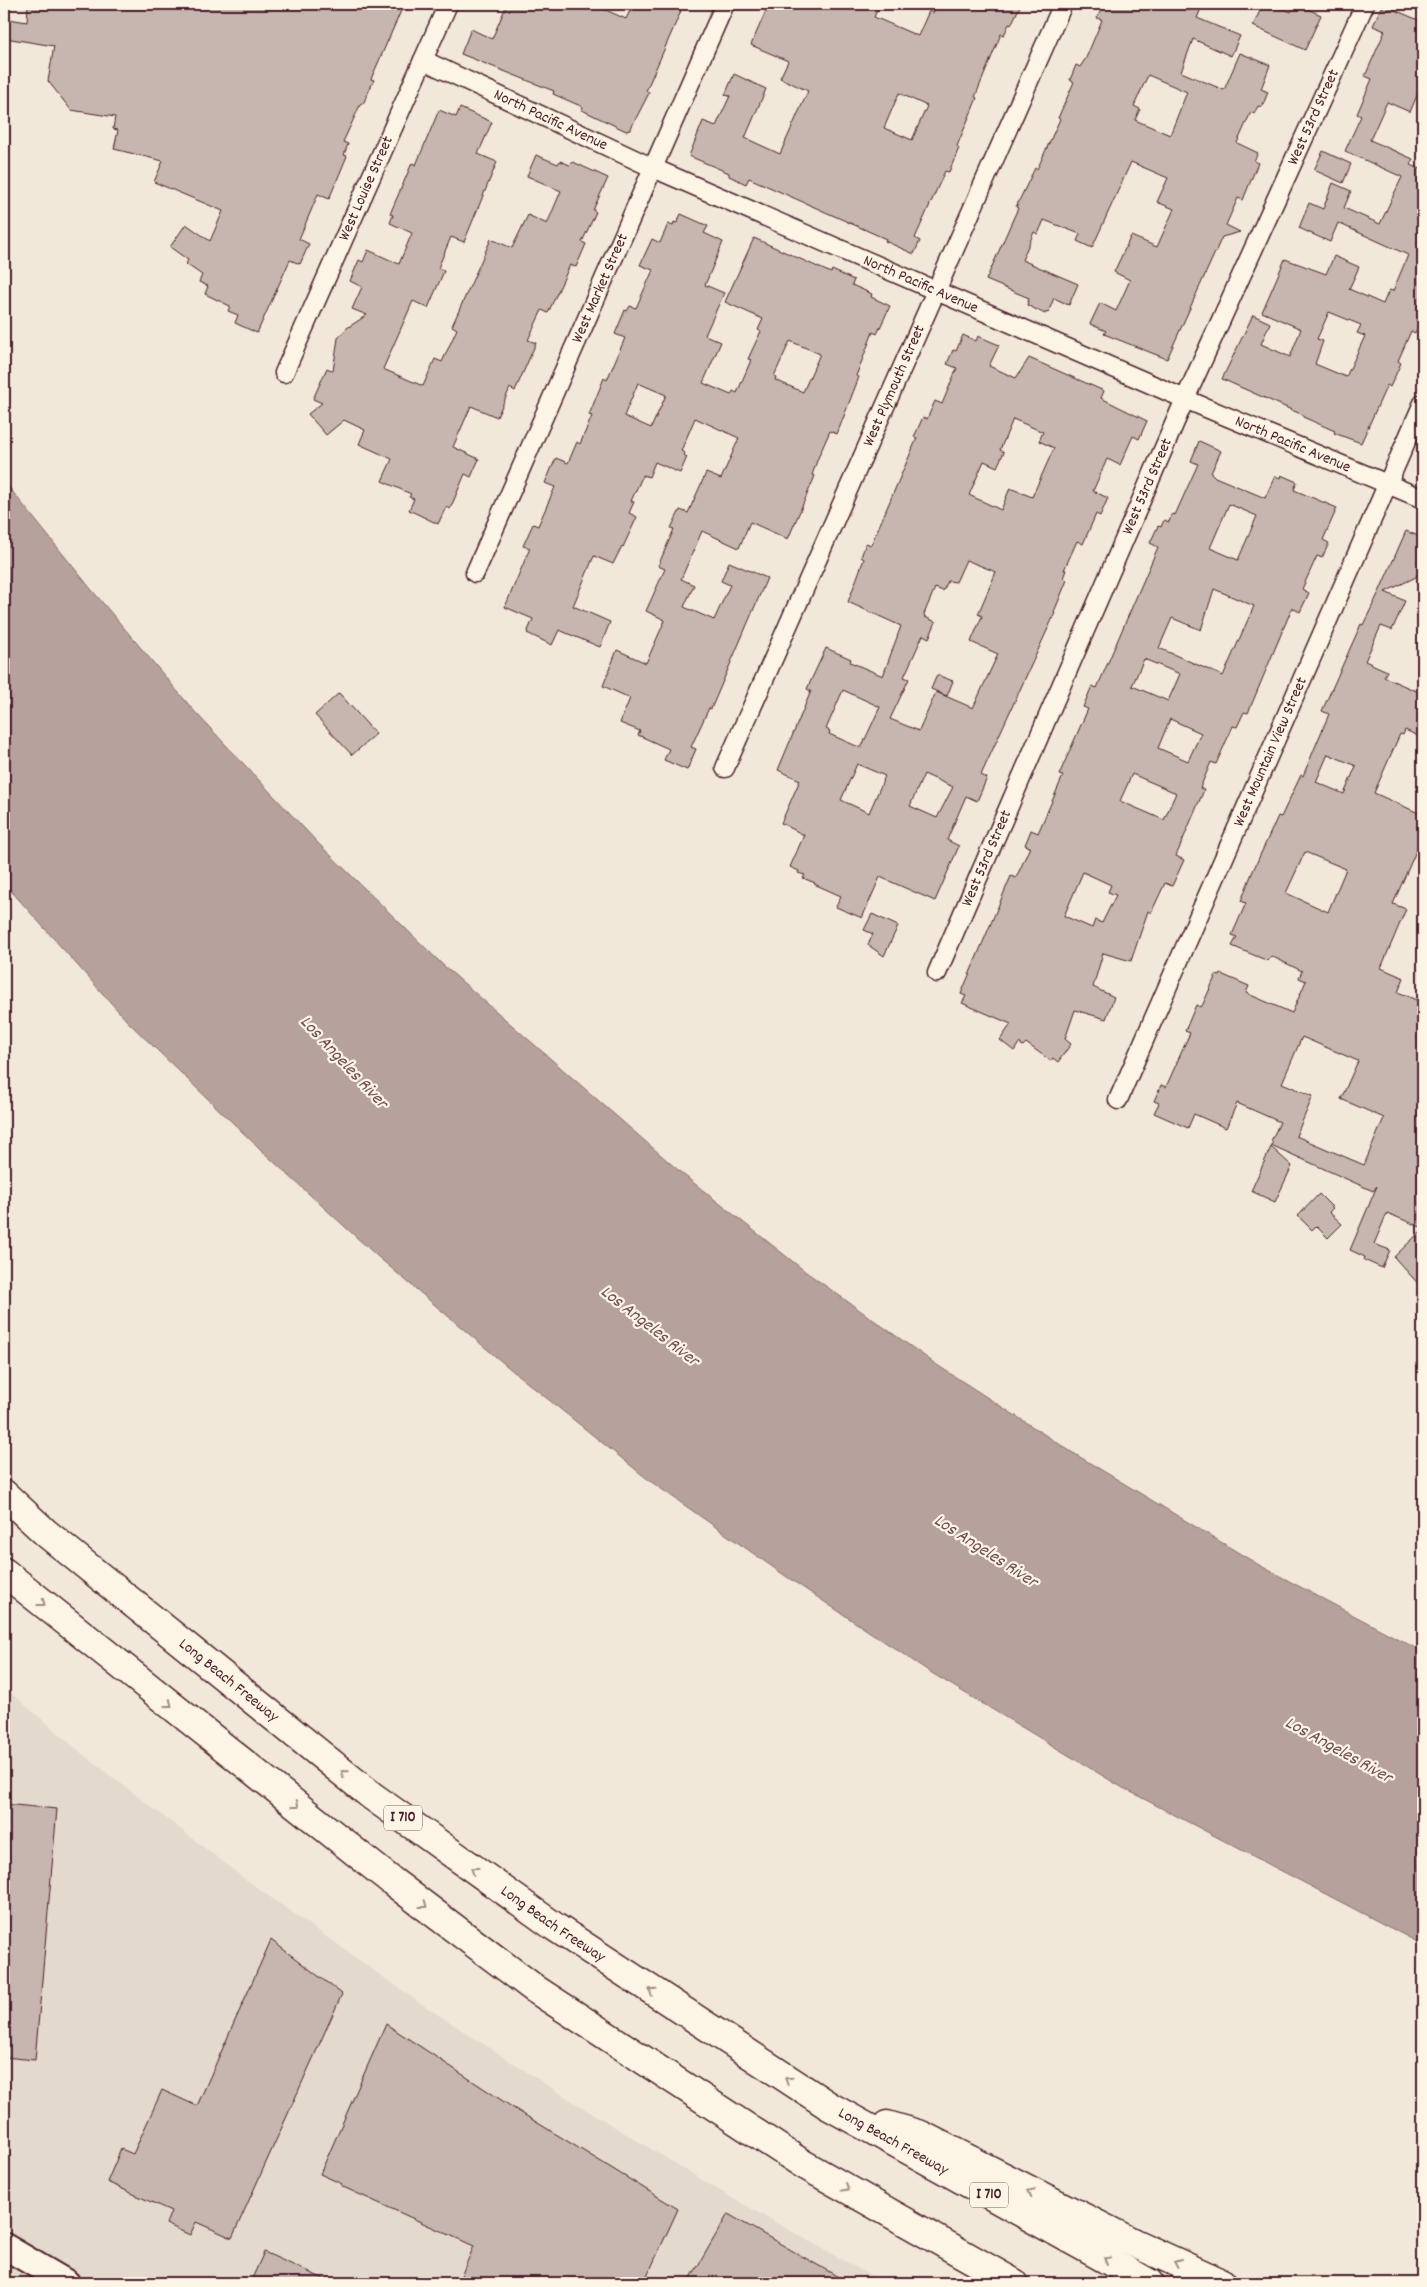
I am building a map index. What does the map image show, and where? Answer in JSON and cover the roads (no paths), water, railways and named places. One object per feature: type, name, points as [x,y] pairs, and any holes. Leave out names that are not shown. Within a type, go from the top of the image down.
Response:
[{"type":"highway","name":"Long Beach Freeway","points":[[4,1494],[46,1533],[372,1796],[554,1927],[829,2106],[1149,2283]]},
{"type":"highway","points":[[4,1572],[393,1882],[535,1989],[804,2164],[1009,2281]]},
{"type":"highway","points":[[829,2106],[921,2136],[1134,2243],[1222,2283]]},
{"type":"street","name":"West Louise Street","points":[[284,373],[448,4]]},
{"type":"street","name":"West Market Street","points":[[474,573],[651,167],[725,4]]},
{"type":"street","name":"West Plymouth Street","points":[[726,768],[1063,4]]},
{"type":"street","name":"West 53rd Street","points":[[937,973],[1185,399],[1366,4]]},
{"type":"street","name":"North Pacific Avenue","points":[[423,60],[651,167],[1185,399],[1423,499]]},
{"type":"street","name":"West Mountain View Street","points":[[1118,1100],[1423,403]]},
{"type":"street","points":[[4,2246],[67,2283]]},
{"type":"water","name":"Los Angeles River","points":[[4,481],[91,589],[195,712],[318,843],[443,965],[685,1176],[806,1272],[937,1365],[1070,1451],[1259,1565],[1423,1652],[1423,1945],[1123,1788],[930,1672],[784,1575],[650,1481],[514,1372],[377,1256],[262,1151],[128,1022],[4,883]]}]
